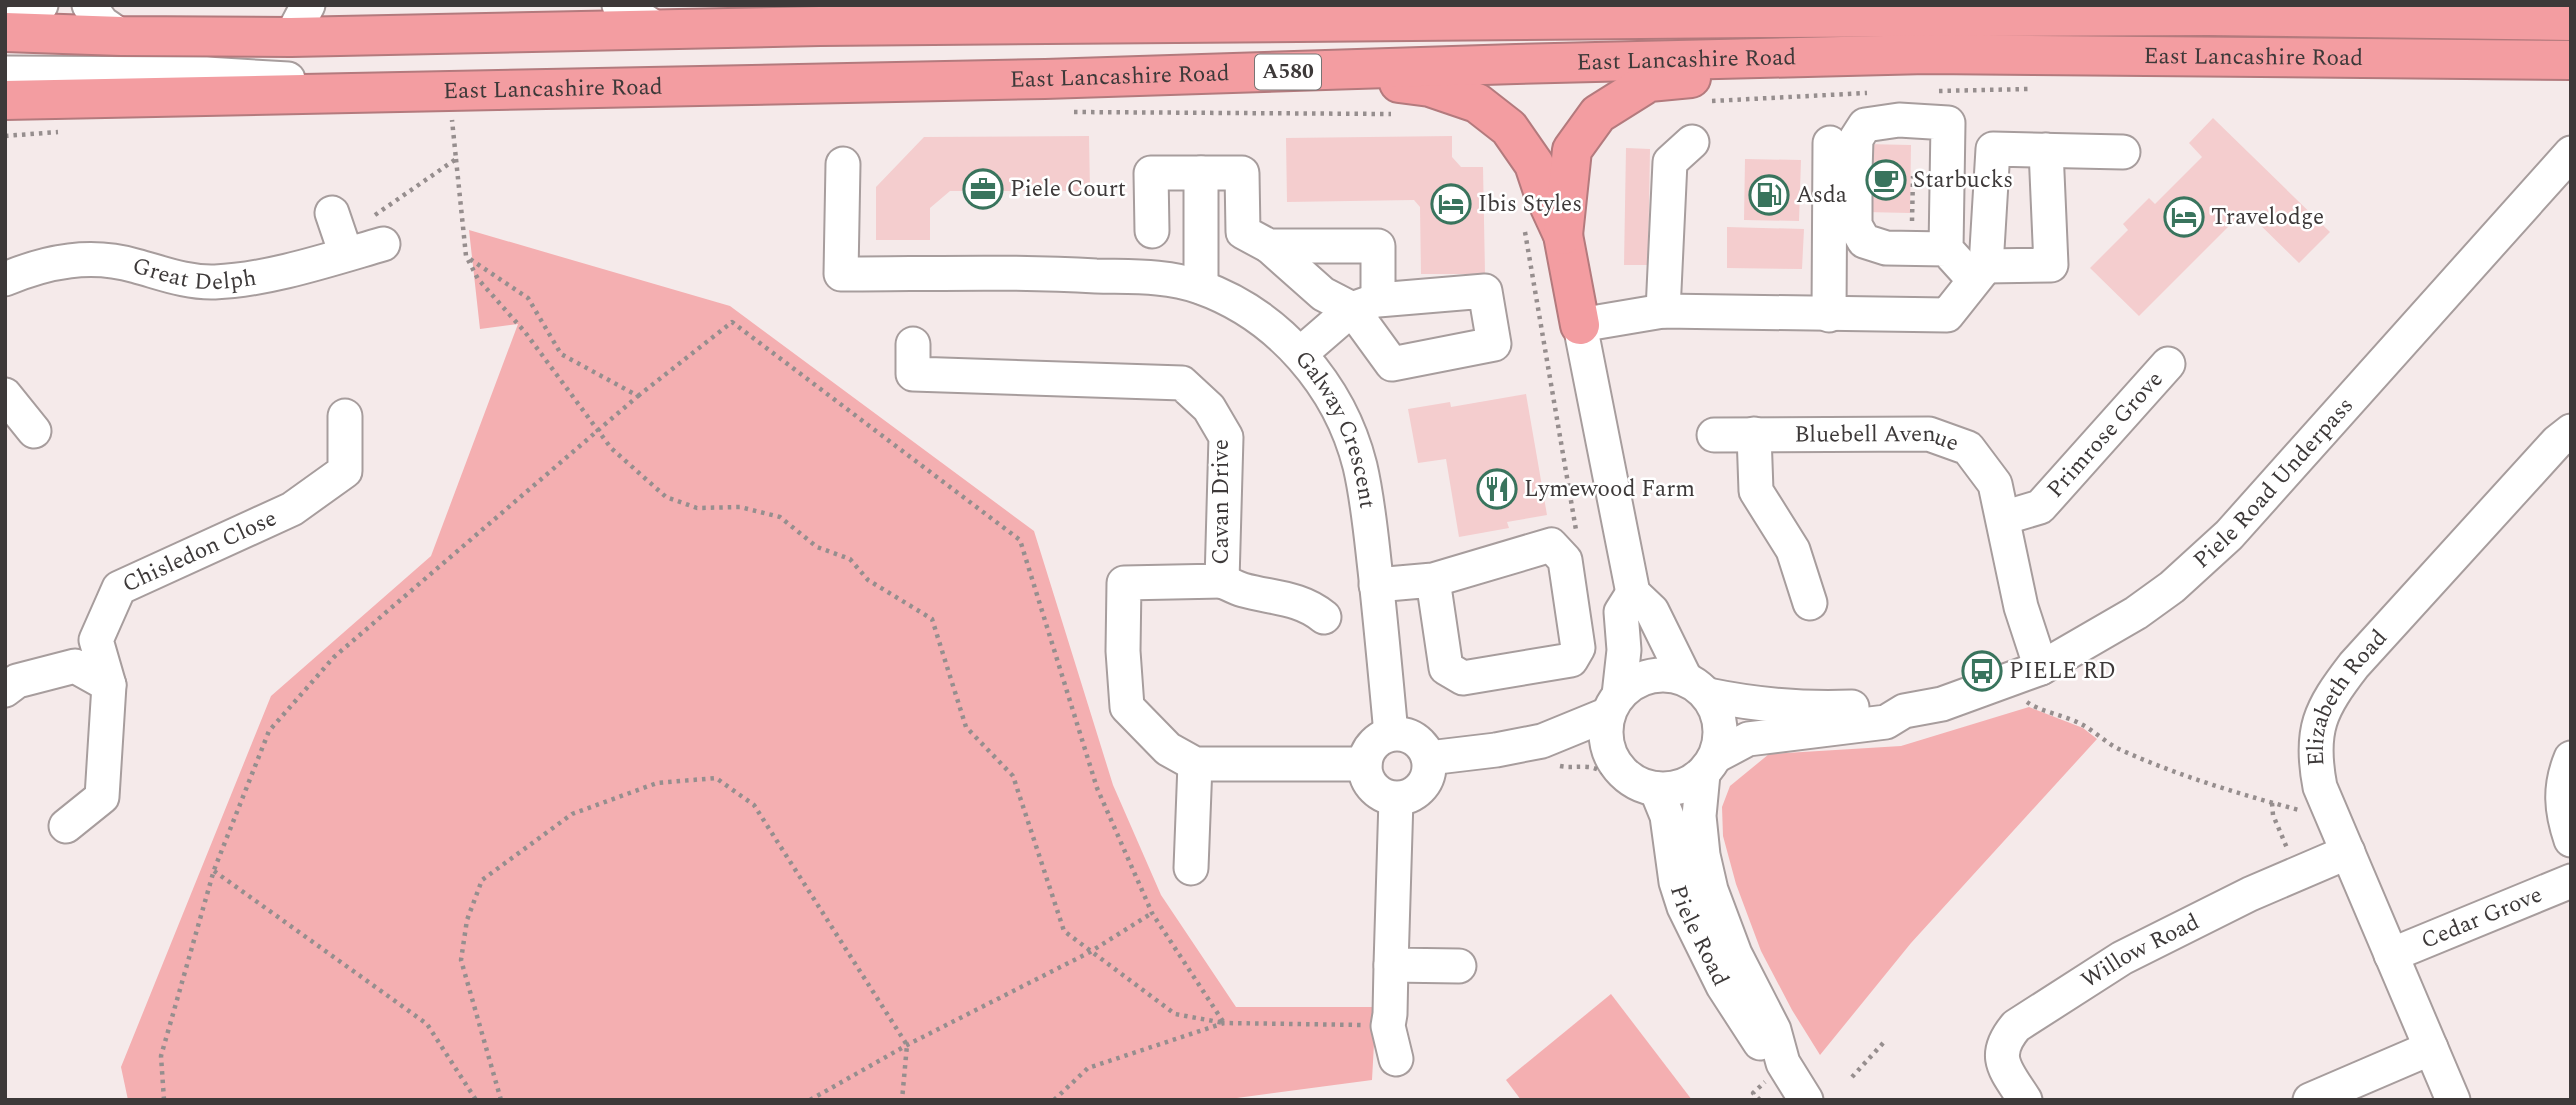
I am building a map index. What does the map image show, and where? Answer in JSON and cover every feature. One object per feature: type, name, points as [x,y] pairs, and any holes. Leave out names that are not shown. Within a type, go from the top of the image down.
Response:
[{"type":"highway","name":"East Lancashire Road","points":[[5,32],[121,36],[300,21],[657,29],[2194,16],[2571,21]]},
{"type":"highway","name":"East Lancashire Road","points":[[5,100],[458,102],[1031,79],[1927,54],[2571,60]]},
{"type":"highway","points":[[1563,235],[1572,149],[1598,114],[1650,82],[1927,54]]},
{"type":"highway","points":[[1289,72],[1430,87],[1477,103],[1509,128],[1534,164],[1563,235],[1580,325]]},
{"type":"street","points":[[5,26],[41,5]]},
{"type":"street","points":[[89,5],[102,23],[121,36]]},
{"type":"street","points":[[619,5],[657,29]]},
{"type":"street","points":[[5,73],[206,74],[458,102]]},
{"type":"street","points":[[1947,249],[1948,122],[1899,120],[1865,125],[1856,139],[1855,172],[1855,225],[1864,241],[1886,248],[1947,249],[1980,273],[2051,265],[2046,149]]},
{"type":"street","points":[[1663,311],[1670,162],[1692,142]]},
{"type":"street","points":[[1829,315],[1830,143]]},
{"type":"street","points":[[1633,593],[1621,612],[1624,650],[1614,704],[1605,734],[1611,758],[1645,794],[1686,785],[1709,765],[1720,741],[1721,725],[1716,709],[1696,687],[1652,611],[1633,593],[1580,325],[1663,311],[1947,315],[1980,273],[1993,149],[2123,152]]},
{"type":"street","name":"Piele Road Underpass","points":[[1709,765],[1748,739],[1886,722],[1904,711],[1942,704],[2041,668],[2136,613],[2172,587],[2229,535],[2571,153]]},
{"type":"street","name":"Galway Crescent","points":[[843,164],[841,274],[1162,277],[1200,287],[1239,306],[1276,332],[1300,354],[1326,386],[1346,425],[1359,464],[1368,510],[1391,734]]},
{"type":"street","points":[[1152,231],[1151,173],[1242,173],[1243,232],[1269,246],[1322,294],[1365,305]]},
{"type":"street","points":[[1200,287],[1201,173]]},
{"type":"street","name":"Great Delph","points":[[5,279],[51,263],[84,259],[111,260],[183,279],[212,282],[244,280],[340,235],[383,244]]},
{"type":"street","points":[[1269,246],[1378,246],[1365,305],[1300,354]]},
{"type":"street","name":"Cavan Drive","points":[[913,344],[913,374],[1182,383],[1209,408],[1226,437],[1222,581],[1124,583],[1123,651],[1127,707],[1168,749],[1195,764]]},
{"type":"street","name":"Primrose Grove","points":[[2003,518],[2040,507],[2168,364]]},
{"type":"street","points":[[5,395],[34,431]]},
{"type":"street","name":"Chisledon Close","points":[[109,685],[96,640],[120,587],[292,509],[345,471],[345,416]]},
{"type":"street","name":"Elizabeth Road","points":[[2453,1100],[2320,787],[2315,760],[2316,733],[2334,690],[2354,665],[2557,442],[2571,431]]},
{"type":"street","points":[[1754,434],[1756,491],[1793,550],[1810,603]]},
{"type":"street","name":"Bluebell Avenue","points":[[1714,435],[1929,434],[1968,448],[1995,484],[2021,607],[2041,668]]},
{"type":"street","points":[[1376,585],[1433,580],[1552,545],[1565,560],[1578,648],[1571,660],[1463,678],[1446,668],[1433,580]]},
{"type":"street","points":[[1222,581],[1243,590],[1275,595],[1304,604],[1324,617]]},
{"type":"street","points":[[5,690],[18,681],[75,666],[109,685],[102,797],[66,827]]},
{"type":"street","points":[[1545,753],[1614,704],[1633,682],[1651,676],[1696,687]]},
{"type":"street","name":"Piele Road Underpass","points":[[1696,687],[1750,704],[1816,709],[1885,705],[1904,711]]},
{"type":"street","points":[[1391,734],[1410,736],[1419,741],[1429,758],[1430,768],[1423,787],[1415,793],[1396,799],[1373,788],[1368,781],[1365,764],[1367,755],[1376,742],[1391,734]]},
{"type":"street","points":[[1429,758],[1496,750],[1611,758]]},
{"type":"street","points":[[2571,758],[2564,774],[2561,798],[2571,840]]},
{"type":"street","points":[[1191,867],[1195,764],[1365,764]]},
{"type":"street","name":"Piele Road","points":[[1709,765],[1699,816],[1703,855],[1711,890],[1735,954],[1774,1030],[1783,1063]]},
{"type":"street","name":"Piele Road","points":[[1645,794],[1667,816],[1676,882],[1684,906],[1723,986],[1756,1039],[1783,1063],[1806,1100]]},
{"type":"street","points":[[1396,799],[1389,1020],[1396,1059]]},
{"type":"street","name":"Willow Road","points":[[2025,1100],[2007,1072],[2001,1055],[2005,1039],[2016,1026],[2122,958],[2250,894],[2348,852]]},
{"type":"street","name":"Cedar Grove","points":[[2392,955],[2571,881]]},
{"type":"street","points":[[1391,965],[1459,966]]},
{"type":"street","points":[[2309,1100],[2431,1048]]},
{"type":"path","points":[[1930,92],[2038,89]]},
{"type":"path","points":[[1711,101],[1876,93]]},
{"type":"path","points":[[458,102],[456,159],[466,256],[478,279],[525,332],[611,448],[652,487],[666,497],[697,508],[740,507],[780,517],[817,547],[850,558],[868,580],[932,620],[966,726],[1013,776],[1064,931],[1175,1014],[1224,1023],[1389,1020]]},
{"type":"path","points":[[1062,112],[1394,114]]},
{"type":"path","points":[[5,136],[65,131]]},
{"type":"path","points":[[340,235],[456,159]]},
{"type":"path","points":[[1524,227],[1578,540]]},
{"type":"path","points":[[466,256],[528,298],[562,354],[638,396]]},
{"type":"path","points":[[164,1100],[161,1056],[214,870],[270,731],[334,657],[638,396],[732,322],[1020,540],[1097,788],[1152,913],[1224,1023]]},
{"type":"path","points":[[2026,702],[2081,724],[2118,749],[2231,792],[2334,820]]},
{"type":"path","points":[[1545,753],[1574,769],[1591,766],[1645,794]]},
{"type":"path","points":[[501,1100],[461,960],[467,920],[482,880],[572,814],[657,783],[716,778],[754,805],[906,1045],[901,1100]]},
{"type":"path","points":[[2272,803],[2273,815],[2298,873]]},
{"type":"path","points":[[214,870],[427,1024],[476,1100]]},
{"type":"path","points":[[810,1100],[906,1045],[1090,952],[1152,913]]},
{"type":"path","points":[[1054,1100],[1088,1068],[1224,1023]]},
{"type":"path","points":[[1852,1077],[1885,1041]]},
{"type":"path","points":[[1753,1093],[1760,1100]]},
{"type":"shaded area","points":[[469,230],[730,306],[1034,531],[1113,785],[1161,895],[1236,1007],[1376,1007],[1372,1080],[1222,1100],[128,1100],[121,1067],[271,696],[431,556],[518,324],[480,329]]},
{"type":"shaded area","points":[[2029,707],[2083,728],[2097,739],[1911,943],[1820,1055],[1792,1010],[1761,951],[1736,884],[1723,836],[1722,807],[1730,786],[1769,754],[1901,746]]},
{"type":"shaded area","points":[[1611,994],[1692,1100],[1521,1100],[1506,1080]]},
{"type":"building","name":"Travelodge","points":[[2213,118],[2330,232],[2299,263],[2245,210],[2139,316],[2090,268],[2128,230],[2123,224],[2149,198],[2155,204],[2202,157],[2189,143]]},
{"type":"building","name":"Piele Court","points":[[1089,136],[1090,191],[950,191],[930,208],[930,240],[876,240],[876,187],[924,137]]},
{"type":"building","name":"Ibis Styles","points":[[1452,136],[1452,157],[1461,167],[1483,167],[1485,274],[1421,274],[1420,207],[1414,200],[1287,202],[1286,138]]},
{"type":"building","points":[[1865,144],[1911,145],[1910,213],[1865,212]]},
{"type":"building","points":[[1626,148],[1650,149],[1648,265],[1624,265]]},
{"type":"building","points":[[1745,159],[1801,160],[1799,221],[1744,220]]},
{"type":"building","points":[[1727,227],[1804,229],[1802,269],[1727,268]]},
{"type":"building","name":"Lymewood Farm","points":[[1526,394],[1547,515],[1507,522],[1509,528],[1459,537],[1446,459],[1418,463],[1408,409],[1450,402],[1451,407]]},
{"type":"place","name":"Starbucks","points":[[1886,180]]},
{"type":"place","name":"Piele Court","points":[[983,189]]},
{"type":"place","name":"Asda","points":[[1769,195]]},
{"type":"place","name":"Ibis Styles","points":[[1451,204]]},
{"type":"place","name":"Travelodge","points":[[2184,217]]},
{"type":"place","name":"Lymewood Farm","points":[[1497,489]]},
{"type":"place","name":"PIELE RD","points":[[1982,671]]}]
